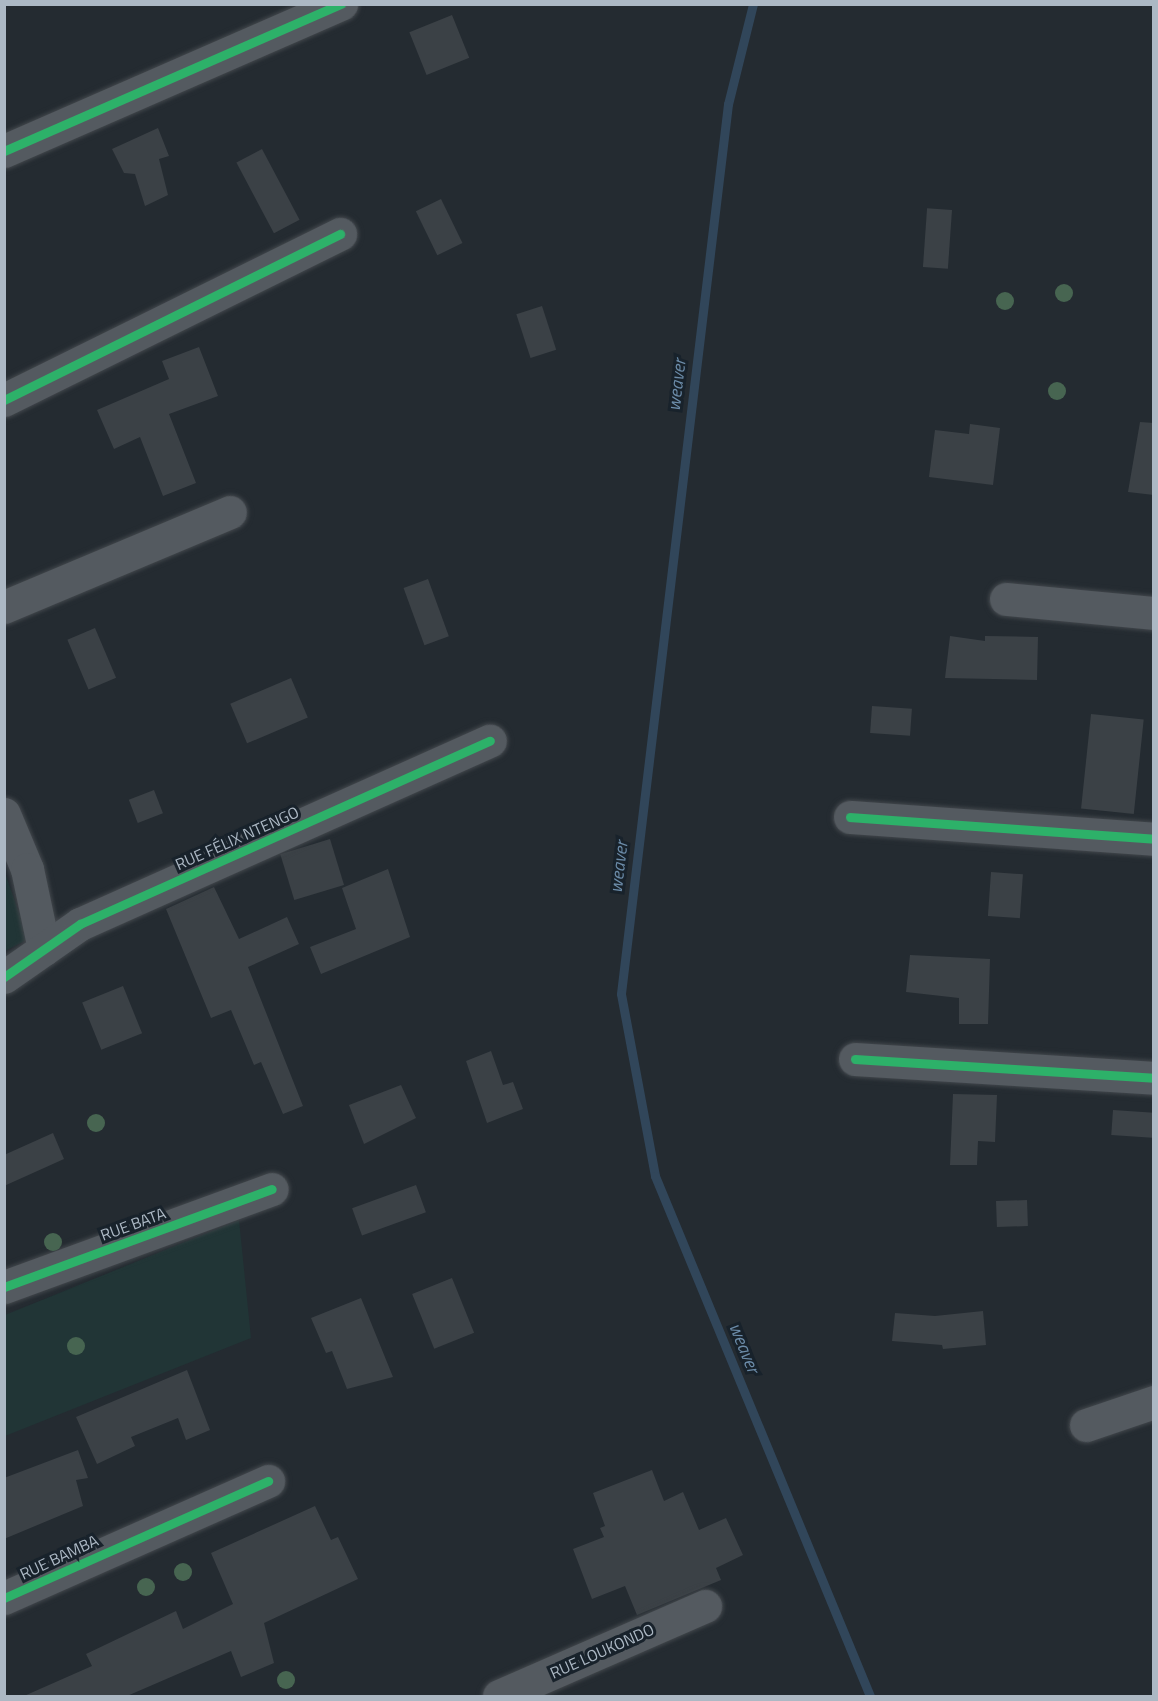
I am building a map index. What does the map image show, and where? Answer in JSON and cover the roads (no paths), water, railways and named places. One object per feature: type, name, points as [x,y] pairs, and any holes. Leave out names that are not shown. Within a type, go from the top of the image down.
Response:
[{"type":"street","points":[[4,151],[341,4]]},
{"type":"street","points":[[4,400],[340,234]]},
{"type":"street","points":[[4,607],[230,512]]},
{"type":"street","points":[[1006,599],[1154,613]]},
{"type":"street","name":"RUE FÉLIX NTENGO","points":[[4,977],[80,924],[490,741]]},
{"type":"street","points":[[4,814],[27,869],[44,949]]},
{"type":"street","points":[[850,817],[1154,839]]},
{"type":"street","points":[[855,1059],[1154,1078]]},
{"type":"street","name":"RUE BATA","points":[[4,1287],[272,1189]]},
{"type":"street","points":[[1086,1425],[1154,1402]]},
{"type":"street","name":"RUE BAMBA","points":[[4,1598],[268,1481]]},
{"type":"street","name":"RUE LOUKONDO","points":[[499,1696],[705,1606]]},
{"type":"waterway","name":"weaver","points":[[753,4],[728,104],[621,994],[655,1176],[870,1696]]}]
